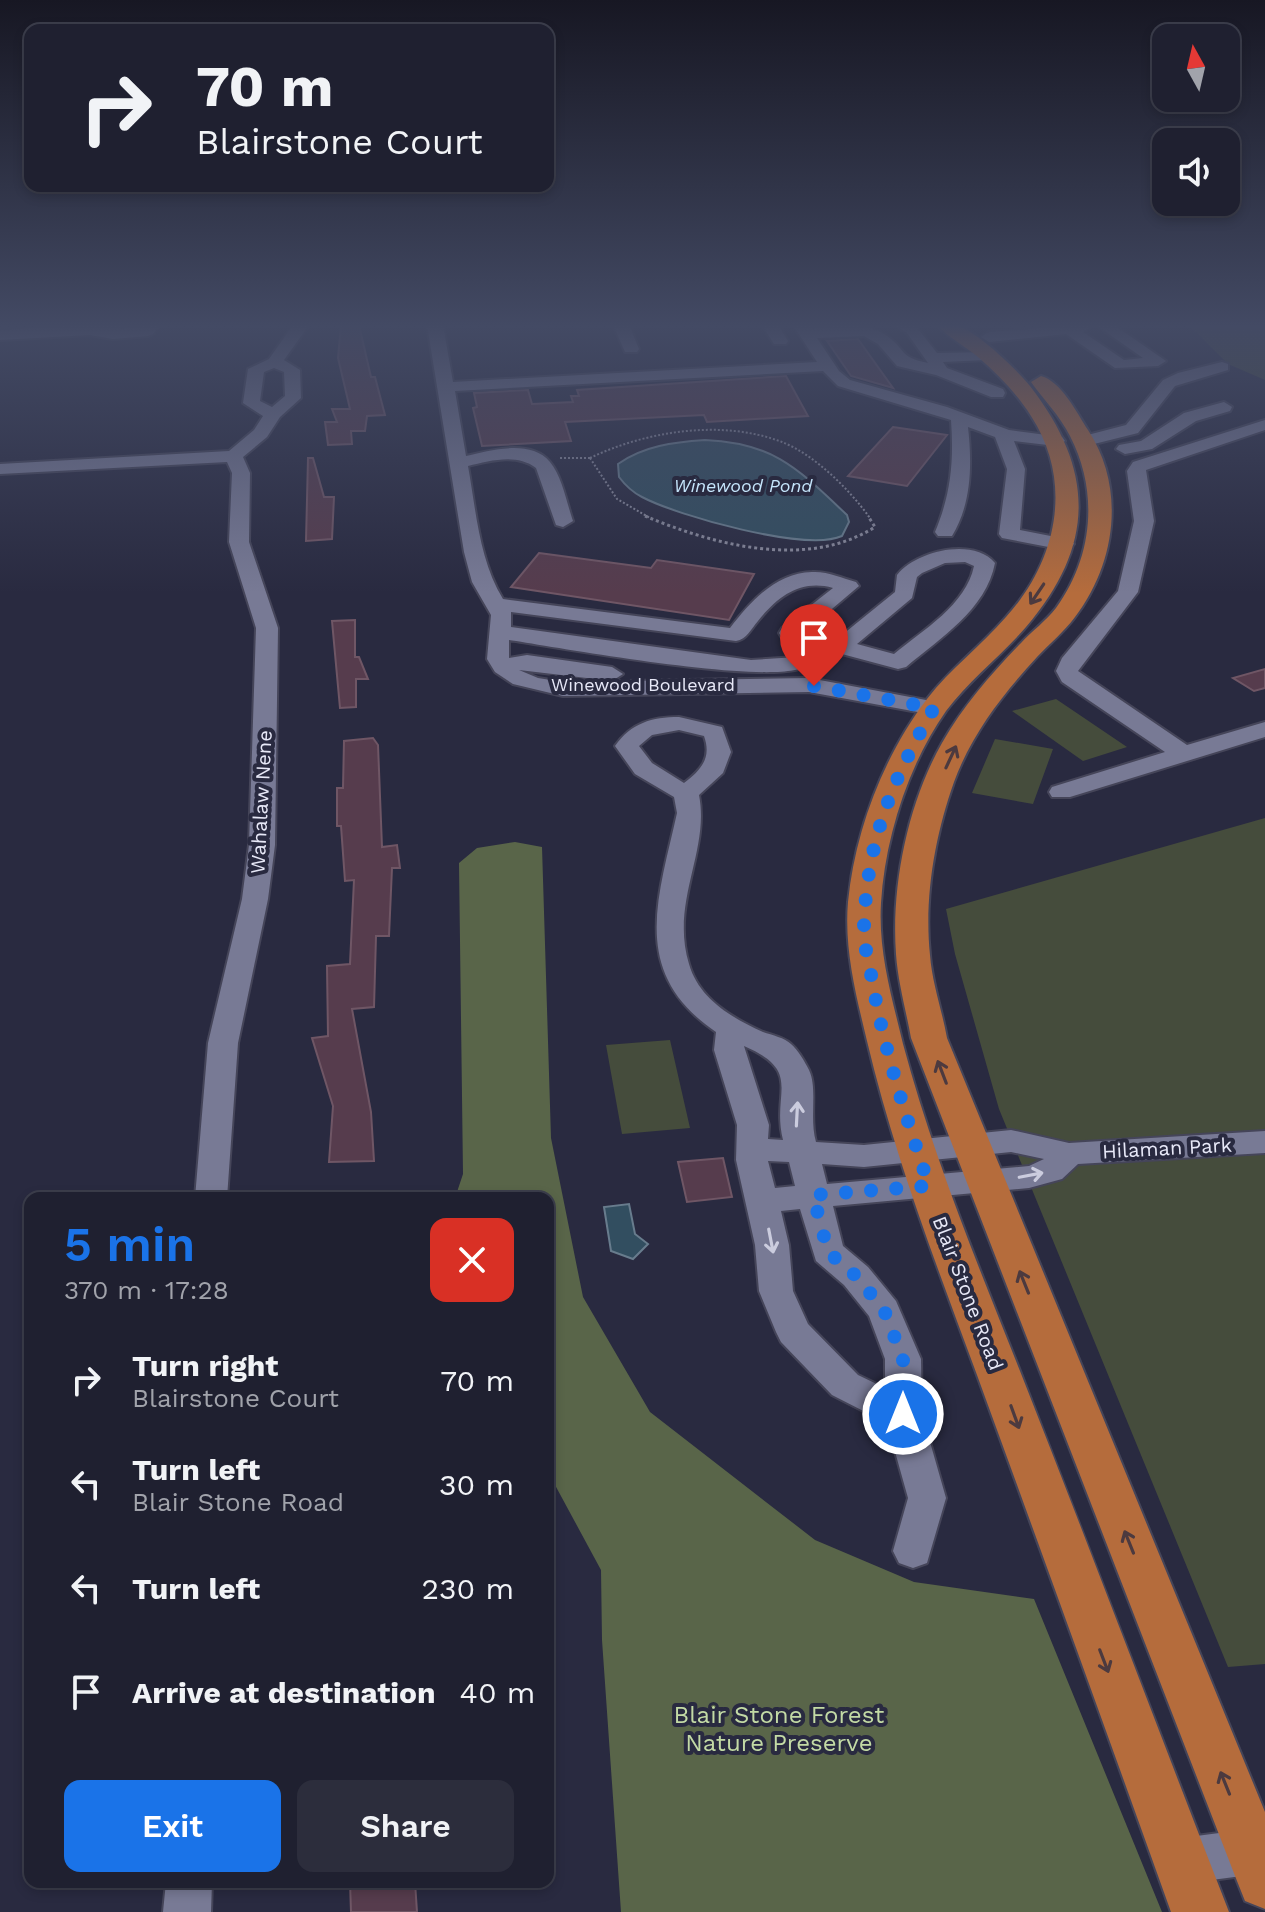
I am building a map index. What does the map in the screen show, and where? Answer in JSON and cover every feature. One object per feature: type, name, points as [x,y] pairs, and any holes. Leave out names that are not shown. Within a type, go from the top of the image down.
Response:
[{"type":"main road","name":"Blair Stone Road","points":[[1040,414],[1056,441],[1069,484],[1070,513],[1064,544],[1049,577],[1025,612],[934,708],[901,764],[884,809],[872,861],[864,929],[875,1000],[892,1072],[923,1168],[1200,1912]]},
{"type":"main road","name":"Blair Stone Road","points":[[1066,414],[1086,441],[1100,487],[1102,512],[1097,549],[1066,612],[973,715],[949,758],[920,842],[912,944],[929,1038],[1261,1861]]},
{"type":"main road","points":[[1056,441],[1086,441]]},
{"type":"main road","points":[[1064,544],[1097,549]]},
{"type":"main road","points":[[934,708],[973,715]]},
{"type":"street","points":[[0,469],[234,456],[261,433],[273,414]]},
{"type":"street","points":[[450,414],[482,582],[502,615],[497,648],[502,666],[527,662],[631,677]]},
{"type":"street","points":[[950,414],[1002,433],[1056,441]]},
{"type":"street","points":[[1086,441],[1132,429],[1144,414]]},
{"type":"street","points":[[1179,414],[1190,417]]},
{"type":"street","points":[[1086,441],[1114,450],[1146,445],[1199,414]]},
{"type":"street","points":[[1240,414],[1264,425]]},
{"type":"street","points":[[945,532],[959,501],[962,468],[956,416]]},
{"type":"street","points":[[1184,754],[1070,677],[1067,671],[1128,592],[1144,521],[1136,471],[1139,466],[1264,425]]},
{"type":"street","points":[[1002,433],[1016,469],[1014,510],[1009,534],[1064,544]]},
{"type":"street","points":[[459,463],[493,455],[528,457],[544,466],[563,521]]},
{"type":"street","name":"Wahalaw Nene","points":[[211,1192],[223,1043],[255,899],[262,845],[267,628],[239,542],[241,473],[234,456]]},
{"type":"street","points":[[495,604],[736,635],[752,613],[781,587],[813,578],[849,586],[790,633],[841,647],[898,662],[969,599],[984,575],[985,563],[976,558],[929,559],[907,575],[905,594],[841,647]]},
{"type":"street","points":[[501,632],[714,663],[751,667],[797,664]]},
{"type":"street","points":[[801,636],[788,653],[814,686]]},
{"type":"street","name":"Winewood Boulevard","points":[[502,666],[529,683],[563,689],[814,686],[934,708]]},
{"type":"street","points":[[1061,792],[1265,729]]},
{"type":"street","points":[[686,793],[690,813],[669,911],[669,938],[675,966],[684,986],[706,1012],[731,1029],[780,1050],[795,1072],[798,1098],[795,1124],[828,1252],[856,1276],[884,1310],[903,1359],[903,1414],[927,1498],[913,1551]]},
{"type":"street","points":[[731,1029],[729,1050],[753,1125],[752,1149],[772,1245],[776,1291],[794,1332],[845,1385],[903,1414]]},
{"type":"street","name":"Hilaman Park","points":[[923,1168],[977,1163],[1029,1177],[1051,1171],[1069,1154],[1265,1142]]},
{"type":"street","points":[[752,1149],[864,1156],[923,1168]]},
{"type":"street","points":[[762,1201],[813,1195],[923,1168]]},
{"type":"street","points":[[1181,1861],[1261,1861]]},
{"type":"street","points":[[187,1912],[189,1888]]},
{"type":"path","points":[[528,457],[590,458],[657,435],[690,431],[759,436],[782,443],[821,468],[870,516],[875,527],[858,540],[828,549],[740,545],[689,532],[623,504],[610,492],[590,458]]},
{"type":"green space","points":[[1056,699],[1127,747],[1083,761],[1012,711]]},
{"type":"green space","points":[[995,739],[1053,749],[1033,804],[972,793]]},
{"type":"green space","points":[[1265,818],[1265,1664],[1228,1667],[999,1109],[955,954],[946,909]]},
{"type":"green space","name":"Blair Stone Forest Nature Preserve","points":[[515,842],[542,847],[551,1138],[583,1297],[650,1412],[815,1540],[914,1582],[1034,1599],[1162,1912],[621,1912],[602,1640],[601,1570],[554,1485],[554,1192],[457,1192],[463,1174],[459,863],[477,848]]},
{"type":"green space","points":[[670,1040],[690,1128],[622,1134],[606,1045]]},
{"type":"water","name":"Winewood Pond","points":[[705,440],[750,447],[784,461],[847,515],[849,522],[842,536],[825,540],[801,539],[742,530],[659,505],[629,488],[619,477],[618,464],[638,453],[670,444]]},
{"type":"water","points":[[629,1204],[635,1234],[648,1244],[633,1259],[611,1251],[604,1207]]},
{"type":"building","points":[[334,414],[385,415],[367,416],[365,431],[351,431],[352,444],[328,445],[325,422],[337,422]]},
{"type":"building","points":[[474,414],[807,414],[808,416],[707,422],[704,415],[565,422],[571,441],[482,446]]},
{"type":"building","points":[[893,427],[947,435],[907,486],[848,476]]},
{"type":"building","points":[[308,458],[313,458],[324,497],[334,497],[332,539],[306,541]]},
{"type":"building","points":[[539,553],[651,568],[657,560],[754,574],[729,620],[511,587]]},
{"type":"building","points":[[355,620],[355,657],[359,657],[368,679],[356,679],[356,707],[340,708],[332,621]]},
{"type":"building","points":[[1265,669],[1265,688],[1254,691],[1233,678]]},
{"type":"building","points":[[373,738],[378,745],[382,847],[397,845],[400,868],[392,868],[389,936],[376,936],[374,1007],[352,1009],[371,1112],[374,1161],[329,1162],[333,1106],[312,1038],[328,1036],[327,966],[350,964],[354,880],[345,881],[341,826],[337,826],[337,788],[343,788],[344,741]]},
{"type":"building","points":[[723,1158],[732,1197],[687,1202],[678,1162]]},
{"type":"building","points":[[350,1888],[415,1888],[417,1912],[351,1912]]},
{"type":"route","points":[[814,686],[934,708],[901,764],[884,809],[872,861],[864,929],[875,1000],[892,1072],[929,1186],[813,1195],[828,1252],[856,1276],[884,1310],[903,1359],[903,1414]]}]
